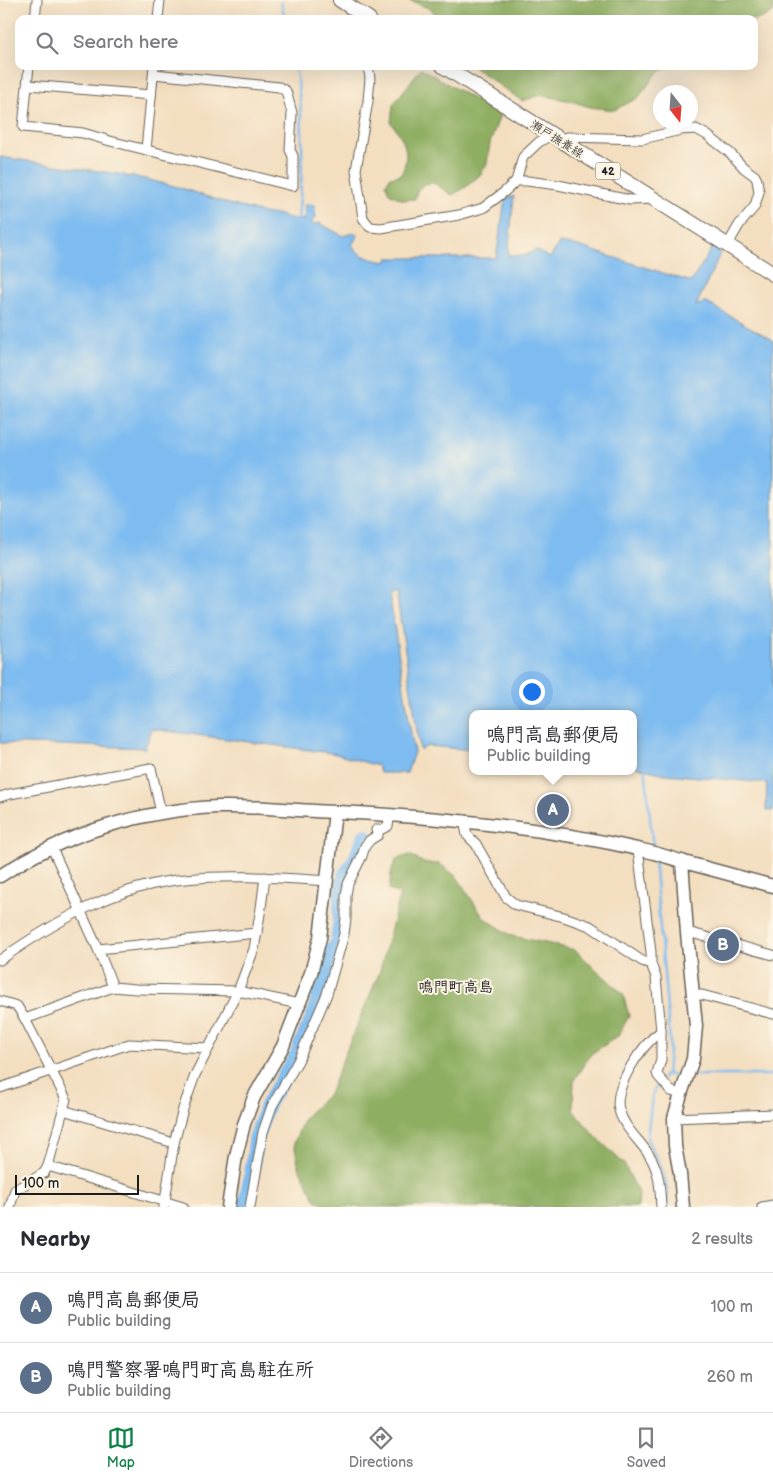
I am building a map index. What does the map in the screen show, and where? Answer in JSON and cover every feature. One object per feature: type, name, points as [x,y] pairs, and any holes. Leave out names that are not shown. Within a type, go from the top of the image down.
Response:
[{"type":"main road","points":[[342,0],[356,15]]},
{"type":"main road","name":"瀬戸撫養線","points":[[449,70],[773,274]]},
{"type":"street","points":[[35,15],[37,0]]},
{"type":"street","points":[[158,15],[160,0]]},
{"type":"street","points":[[29,70],[23,127],[83,133],[146,150],[293,186],[293,156],[290,150],[292,113],[286,91],[278,87],[154,70],[146,150]]},
{"type":"street","points":[[369,70],[370,78],[368,101],[356,170],[363,218],[370,227],[381,228],[460,215],[483,208],[516,181],[523,157],[539,142],[555,137],[642,139],[681,130],[696,129],[730,153],[757,180],[759,192],[755,206],[739,225],[727,246]]},
{"type":"street","points":[[28,84],[151,95]]},
{"type":"street","points":[[516,181],[558,185],[630,200],[653,198]]},
{"type":"street","points":[[0,797],[151,768],[161,813]]},
{"type":"street","points":[[0,876],[13,867],[52,848],[84,834],[118,823],[161,813],[200,808],[249,807],[464,820],[534,829],[640,849],[773,886]]},
{"type":"street","points":[[228,1207],[236,1156],[244,1124],[254,1097],[283,1046],[311,972],[320,938],[335,812]]},
{"type":"street","points":[[250,1207],[263,1132],[272,1106],[298,1061],[327,994],[344,934],[348,884],[365,846],[378,835],[376,830],[388,826],[389,815]]},
{"type":"street","points":[[464,820],[467,835],[476,844],[506,897],[516,906],[564,917],[590,926],[642,961],[651,964]]},
{"type":"street","points":[[52,848],[98,949],[113,987]]},
{"type":"street","points":[[640,849],[651,964],[656,977],[661,1031],[661,1060],[657,1073],[671,1091],[683,1089]]},
{"type":"street","points":[[682,861],[696,1026],[694,1052],[690,1070],[674,1118],[675,1146],[683,1207]]},
{"type":"street","points":[[0,960],[80,910],[148,885],[185,879],[226,876],[327,881]]},
{"type":"street","points":[[164,1204],[174,1143],[195,1075],[238,991],[254,949],[265,877]]},
{"type":"street","points":[[98,949],[257,933]]},
{"type":"street","points":[[687,933],[773,955]]},
{"type":"street","points":[[25,1019],[113,987],[238,991],[299,1004]]},
{"type":"street","points":[[693,995],[702,995],[773,1014]]},
{"type":"street","points":[[0,1001],[17,1006],[66,1099],[48,1166],[44,1173],[15,1190],[10,1207]]},
{"type":"street","points":[[661,1031],[637,1057],[620,1087],[619,1110],[628,1128],[651,1157],[660,1181],[661,1207]]},
{"type":"street","points":[[0,1088],[128,1044],[208,1048]]},
{"type":"street","points":[[64,1110],[174,1143]]},
{"type":"street","points":[[674,1118],[773,1114]]},
{"type":"street","points":[[48,1166],[164,1204],[182,1207]]},
{"type":"street","points":[[762,1207],[773,1206]]},
{"type":"green space","points":[[409,0],[773,0],[773,13],[758,19],[758,15],[436,15],[431,9]]},
{"type":"green space","points":[[419,70],[424,70],[500,115],[490,143],[487,164],[480,175],[466,187],[452,195],[434,183],[424,184],[417,191],[415,199],[403,200],[389,193],[386,184],[390,177],[401,175],[406,161],[403,141],[391,123],[393,105]]},
{"type":"green space","points":[[478,70],[663,70],[658,72],[638,98],[614,110],[590,107],[541,95],[522,101]]},
{"type":"green space","points":[[410,855],[424,863],[440,864],[457,877],[483,917],[512,936],[575,950],[623,994],[629,1016],[618,1036],[591,1054],[574,1080],[573,1110],[596,1137],[624,1164],[639,1194],[638,1207],[329,1207],[315,1199],[299,1167],[294,1143],[304,1118],[330,1092],[380,971],[400,894],[389,890],[391,873],[396,859]]},
{"type":"water","points":[[0,157],[125,175],[126,177],[132,176],[178,187],[229,204],[283,217],[304,220],[305,204],[314,205],[316,218],[311,223],[314,225],[319,223],[343,236],[353,233],[358,235],[352,245],[358,252],[367,257],[386,262],[388,258],[496,258],[505,200],[514,196],[508,255],[524,256],[536,250],[550,258],[559,243],[578,246],[691,282],[713,247],[721,252],[696,306],[705,302],[773,340],[773,811],[766,810],[767,783],[665,774],[637,767],[637,710],[469,710],[469,750],[428,746],[420,750],[396,591],[389,593],[414,752],[407,773],[380,773],[378,766],[332,753],[152,729],[145,748],[0,743]]},
{"type":"waterway","points":[[281,2],[284,15]]},
{"type":"waterway","points":[[296,70],[302,124],[298,221]]},
{"type":"waterway","points":[[645,766],[653,848]]},
{"type":"waterway","points":[[245,1207],[256,1138],[267,1105],[296,1056],[313,1017],[331,951],[337,945],[341,896],[345,874],[354,863],[365,836]]},
{"type":"waterway","points":[[654,858],[670,1042],[667,1072],[663,1078]]},
{"type":"waterway","points":[[667,1072],[669,1075],[684,1075]]},
{"type":"waterway","points":[[692,1075],[773,1075]]},
{"type":"waterway","points":[[660,1083],[654,1090],[652,1097],[647,1139],[662,1169],[668,1190],[667,1207]]},
{"type":"place","name":"鳴門高島郵便局","points":[[553,810]]},
{"type":"place","name":"鳴門警察署鳴門町高島駐在所","points":[[723,945]]},
{"type":"district","name":"鳴門町高島","points":[[456,987]]}]
